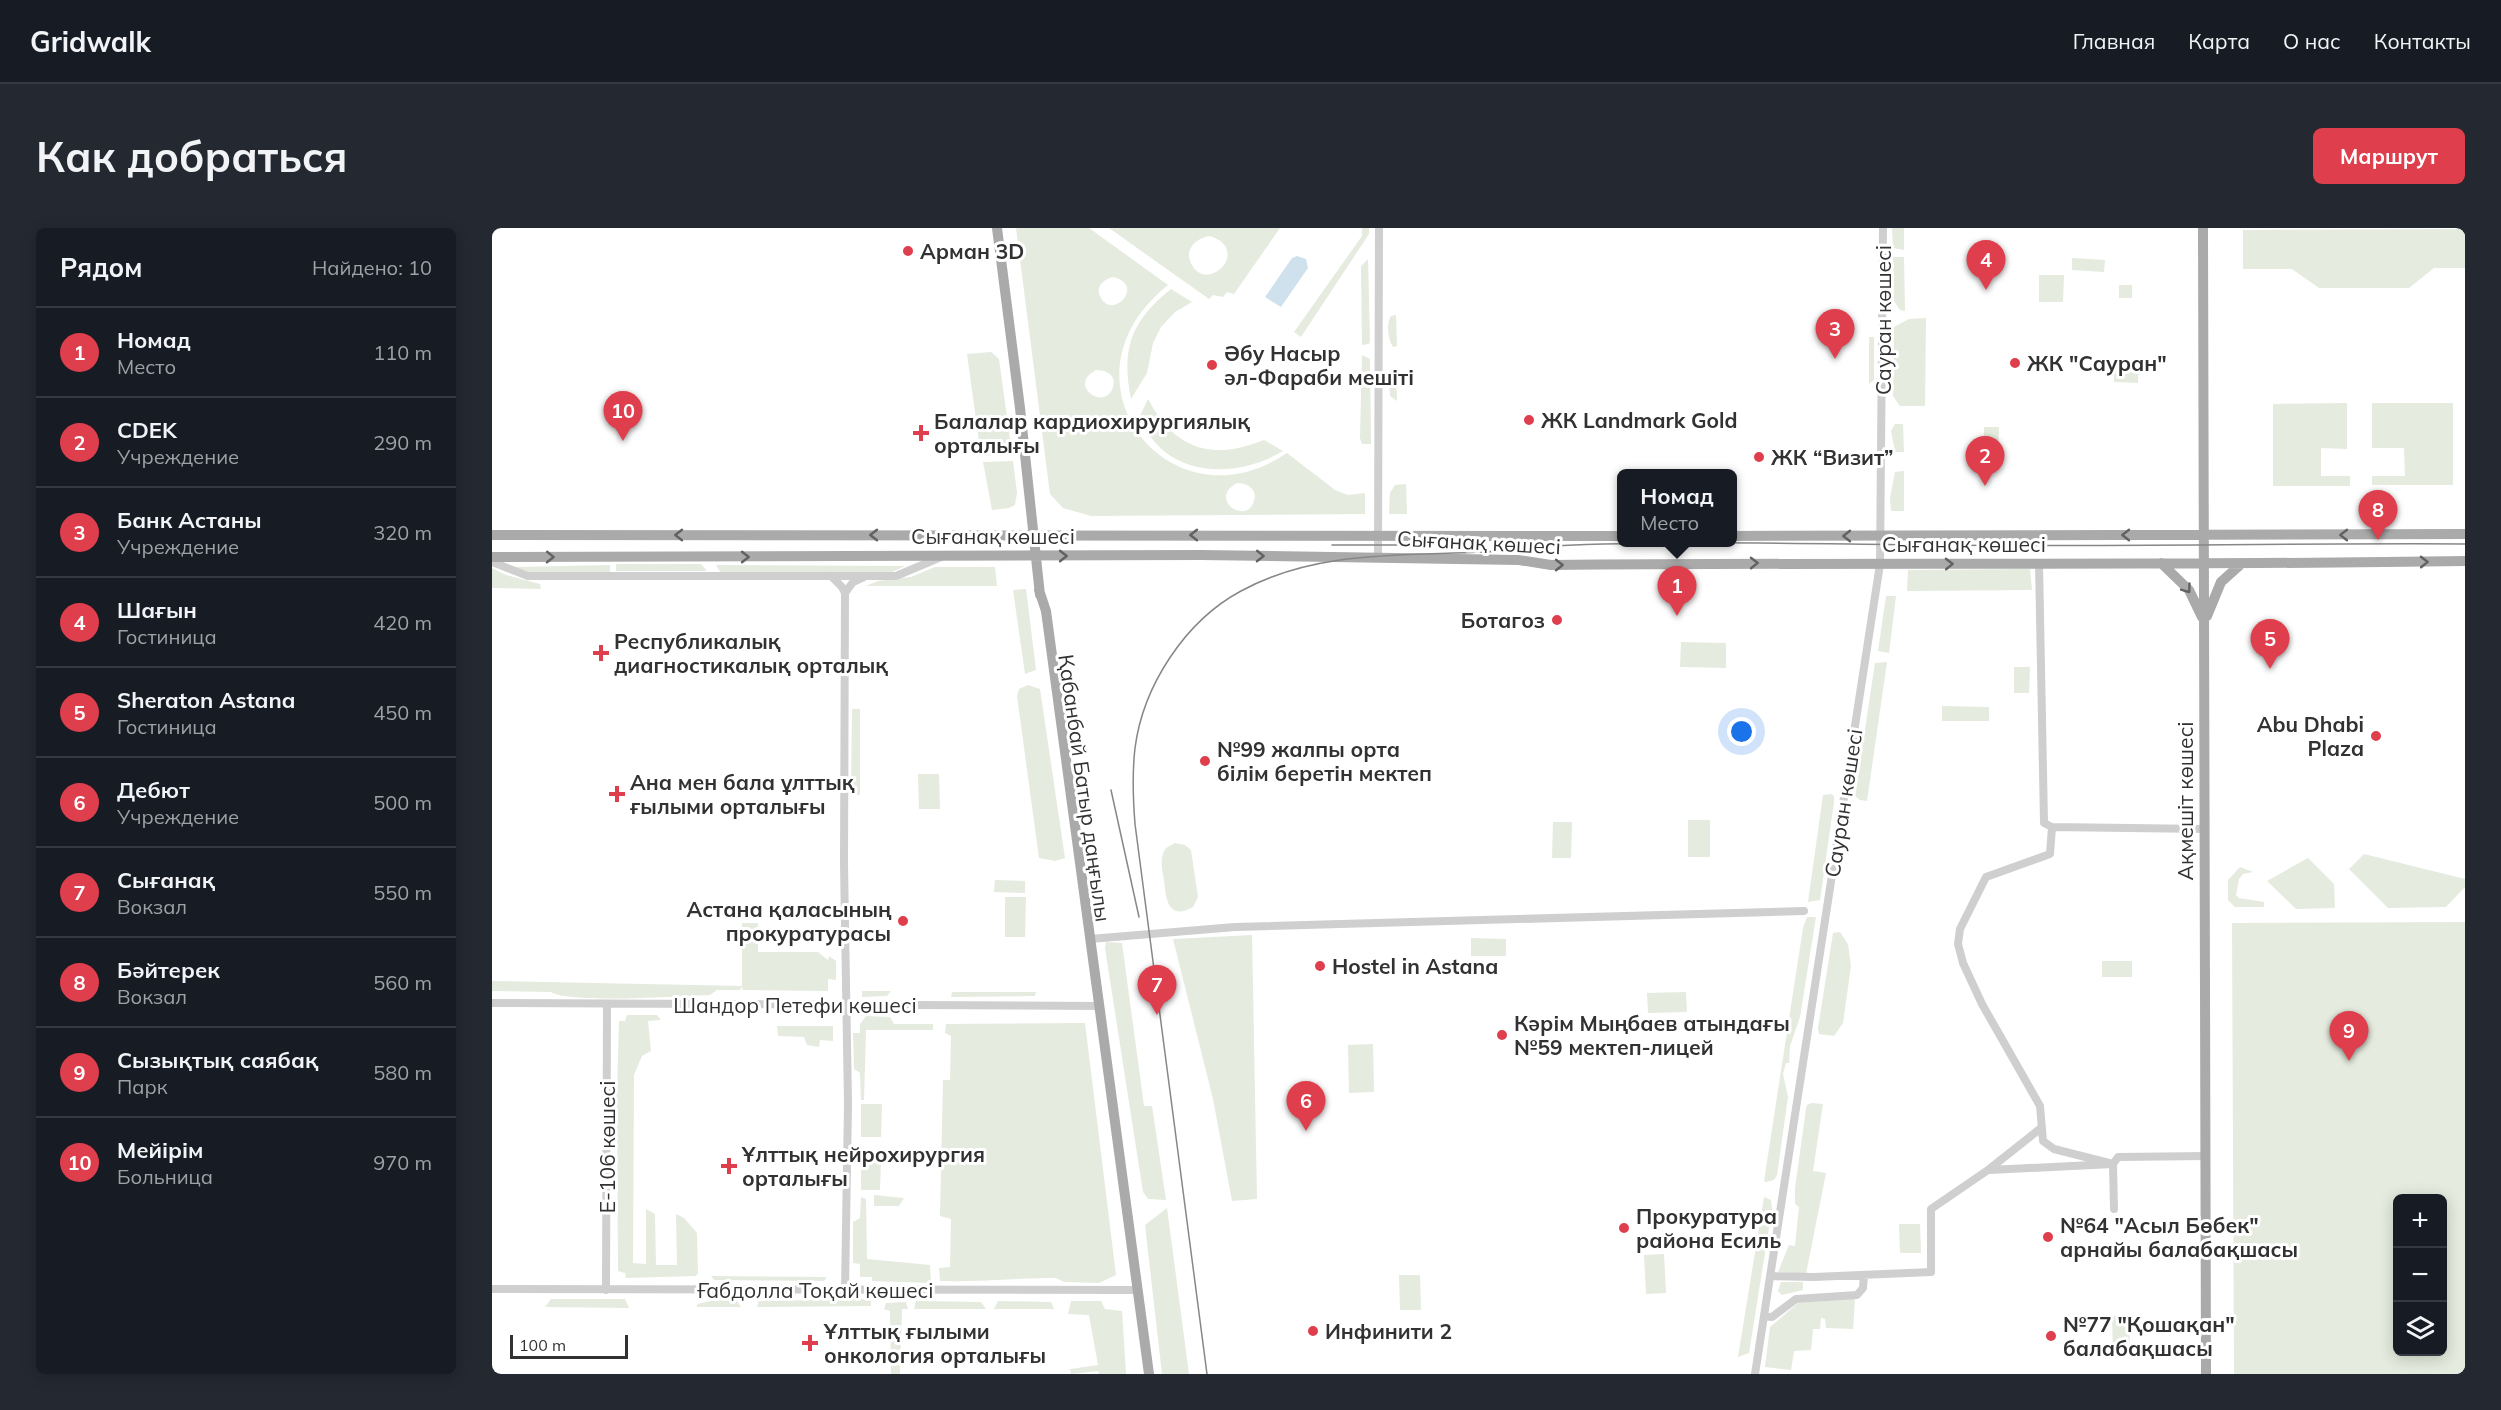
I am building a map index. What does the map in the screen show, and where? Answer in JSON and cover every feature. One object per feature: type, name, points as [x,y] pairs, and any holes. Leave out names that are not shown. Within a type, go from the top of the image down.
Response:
[{"type":"main road","name":"Қабанбай Батыр даңғылы","points":[[997,228],[1039,590],[1075,866],[1092,984],[1096,990]]},
{"type":"main road","name":"Ақмешіт көшесі","points":[[2203,228],[2206,1374]]},
{"type":"main road","name":"Сығанақ көшесі","points":[[1737,536],[2465,534]]},
{"type":"main road","name":"Сығанақ көшесі","points":[[492,535],[1617,536]]},
{"type":"main road","points":[[583,558],[590,551],[591,546],[585,536]]},
{"type":"main road","points":[[641,557],[634,549],[634,544],[642,536]]},
{"type":"main road","name":"Сығанақ көшесі","points":[[492,557],[1035,555],[1378,557],[1519,560],[1551,566],[2463,562]]},
{"type":"main road","points":[[2161,564],[2189,590],[2204,621]]},
{"type":"main road","points":[[2204,621],[2221,582],[2240,564]]},
{"type":"main road","name":"Қабанбай Батыр даңғылы","points":[[1039,590],[1047,611],[1149,1374]]},
{"type":"street","points":[[1378,557],[1379,228]]},
{"type":"street","name":"Сауран көшесі","points":[[1755,1374],[1880,564],[1883,228]]},
{"type":"street","points":[[492,562],[528,576],[896,576],[943,556]]},
{"type":"street","points":[[2039,563],[2043,820],[2047,826],[2052,827],[2205,829]]},
{"type":"street","points":[[831,576],[842,587],[845,596],[845,1006],[848,1104],[845,1290]]},
{"type":"street","points":[[845,596],[853,582],[868,576]]},
{"type":"street","points":[[2052,827],[2050,854],[1986,877],[1960,929],[1958,944],[1963,963],[1982,1004],[2040,1106],[2043,1141],[2054,1149],[2113,1164]]},
{"type":"street","points":[[1090,939],[1234,927],[1804,911]]},
{"type":"street","name":"Шандор Петефи көшесі","points":[[492,1003],[1099,1006]]},
{"type":"street","name":"Е-106 көшесі","points":[[606,1290],[607,1005]]},
{"type":"street","points":[[1770,1276],[1814,1277],[1932,1272],[1931,1209],[1988,1170],[2041,1128]]},
{"type":"street","points":[[2114,1209],[2113,1164],[2118,1157],[2206,1156]]},
{"type":"street","points":[[1988,1170],[2113,1164]]},
{"type":"street","points":[[1764,1316],[1772,1317],[1796,1299],[1857,1295],[1863,1288],[1864,1275]]},
{"type":"street","name":"Ғабдолла Тоқай көшесі","points":[[492,1289],[1138,1290]]},
{"type":"shaded area","points":[[1016,228],[1089,228],[1168,285],[1134,322],[1120,362],[1123,401],[1139,434],[1166,460],[1202,474],[1243,473],[1287,453],[1335,490],[1348,495],[1365,493],[1365,514],[1091,516],[1063,508],[1050,494]],"holes":[[[1113,277],[1122,281],[1127,287],[1124,299],[1113,305],[1106,304],[1099,294],[1099,287],[1103,282]],[[1096,370],[1110,374],[1114,383],[1109,394],[1103,397],[1091,394],[1086,389],[1085,383],[1088,376]],[[1237,483],[1251,488],[1255,497],[1250,508],[1238,511],[1232,507],[1227,502],[1226,496],[1229,489]]]},
{"type":"shaded area","points":[[1109,228],[1280,228],[1234,294],[1227,292],[1223,297],[1213,295],[1209,299]],"holes":[[[1210,236],[1222,242],[1227,251],[1227,259],[1223,267],[1207,275],[1199,273],[1190,260],[1189,254],[1192,246],[1200,239]]]},
{"type":"shaded area","points":[[1362,228],[1369,228],[1369,234],[1301,337],[1294,332],[1362,236]]},
{"type":"shaded area","points":[[1892,228],[1904,228],[1904,250],[1893,248]]},
{"type":"shaded area","points":[[2465,229],[2465,268],[2434,268],[2409,288],[2319,288],[2292,269],[2243,269],[2243,230]]},
{"type":"shaded area","points":[[1893,257],[1904,257],[1905,311],[1900,310],[1894,301]]},
{"type":"shaded area","points":[[2072,258],[2105,260],[2104,272],[2072,270]]},
{"type":"shaded area","points":[[1368,259],[1370,341],[1369,344],[1362,345],[1361,266]]},
{"type":"shaded area","points":[[2039,275],[2064,275],[2063,302],[2039,302]]},
{"type":"shaded area","points":[[2119,285],[2132,285],[2132,298],[2119,298]]},
{"type":"shaded area","points":[[1171,289],[1192,302],[1175,312],[1161,327],[1153,343],[1147,373],[1131,399],[1127,365],[1132,337],[1146,313]]},
{"type":"shaded area","points":[[1396,315],[1397,346],[1393,347],[1388,327],[1391,316]]},
{"type":"shaded area","points":[[1926,318],[1925,406],[1900,406],[1893,396],[1894,327],[1909,319]]},
{"type":"shaded area","points":[[1869,337],[1874,337],[1874,380],[1869,384]]},
{"type":"shaded area","points":[[991,352],[999,359],[1012,454],[981,456],[967,354]]},
{"type":"shaded area","points":[[1362,355],[1370,359],[1371,444],[1362,444],[1360,438]]},
{"type":"shaded area","points":[[2114,360],[2139,360],[2138,383],[2114,382]]},
{"type":"shaded area","points":[[1396,375],[1397,401],[1390,396],[1389,382]]},
{"type":"shaded area","points":[[1148,399],[1170,430],[1183,440],[1197,446],[1212,450],[1228,450],[1264,440],[1283,451],[1255,464],[1239,467],[1208,469],[1193,466],[1165,452],[1138,420]]},
{"type":"shaded area","points":[[2347,403],[2347,449],[2321,448],[2321,476],[2350,476],[2350,486],[2273,486],[2273,404]]},
{"type":"shaded area","points":[[2372,403],[2453,403],[2453,485],[2372,485],[2372,476],[2405,476],[2404,448],[2372,448]]},
{"type":"shaded area","points":[[1895,424],[1903,424],[1904,452],[1895,452],[1891,431]]},
{"type":"shaded area","points":[[1984,427],[1999,427],[1998,460],[1983,459]]},
{"type":"shaded area","points":[[1013,461],[1017,493],[1015,505],[992,510],[983,462]]},
{"type":"shaded area","points":[[1904,471],[1904,511],[1891,511],[1890,498],[1895,472]]},
{"type":"shaded area","points":[[1406,484],[1407,514],[1389,514],[1390,493],[1395,485]]},
{"type":"shaded area","points":[[616,564],[701,564],[707,571],[616,571]]},
{"type":"shaded area","points":[[610,565],[610,573],[529,572],[515,567]]},
{"type":"shaded area","points":[[716,565],[905,566],[890,573],[721,573]]},
{"type":"shaded area","points":[[935,567],[995,567],[997,586],[866,586],[878,581],[911,577]]},
{"type":"shaded area","points":[[492,568],[506,575],[540,584],[541,589],[492,588]]},
{"type":"shaded area","points":[[2030,569],[2032,590],[1907,591],[1908,570]]},
{"type":"shaded area","points":[[1026,589],[1036,670],[1025,674],[1013,590]]},
{"type":"shaded area","points":[[1886,596],[1896,596],[1889,653],[1878,651]]},
{"type":"shaded area","points":[[1681,642],[1726,643],[1726,668],[1680,667]]},
{"type":"shaded area","points":[[1887,662],[1867,801],[1860,800],[1855,796],[1875,663]]},
{"type":"shaded area","points":[[2014,667],[2030,667],[2029,693],[2014,693]]},
{"type":"shaded area","points":[[1028,685],[1040,689],[1065,858],[1055,861],[1039,858],[1017,696],[1019,689]]},
{"type":"shaded area","points":[[1942,706],[1989,707],[1989,721],[1942,721]]},
{"type":"shaded area","points":[[852,709],[860,709],[860,795],[851,795]]},
{"type":"shaded area","points":[[918,774],[939,774],[940,809],[919,809]]},
{"type":"shaded area","points":[[1823,795],[1834,796],[1834,802],[1820,900],[1808,902]]},
{"type":"shaded area","points":[[1688,820],[1710,820],[1710,857],[1688,857]]},
{"type":"shaded area","points":[[1553,822],[1572,822],[1571,858],[1552,858]]},
{"type":"shaded area","points":[[1175,843],[1185,845],[1191,850],[1198,897],[1193,907],[1185,911],[1173,910],[1167,901],[1162,856],[1166,848]]},
{"type":"shaded area","points":[[2364,854],[2465,879],[2465,887],[2446,907],[2388,908],[2349,869]]},
{"type":"shaded area","points":[[2308,858],[2334,884],[2335,908],[2296,909],[2267,881]]},
{"type":"shaded area","points":[[2240,867],[2253,872],[2243,874],[2239,879],[2236,895],[2239,898],[2264,902],[2264,907],[2235,907],[2228,900],[2228,880]]},
{"type":"shaded area","points":[[995,880],[1025,881],[1025,893],[994,892]]},
{"type":"shaded area","points":[[1005,897],[1026,897],[1025,937],[1005,937]]},
{"type":"shaded area","points":[[1807,917],[1816,917],[1800,1017],[1790,1046],[1789,1063],[1786,1063],[1783,1074],[1788,1097],[1777,1175],[1774,1180],[1766,1182],[1764,1181],[1803,928]]},
{"type":"shaded area","points":[[2465,922],[2465,1374],[2234,1374],[2232,923]]},
{"type":"shaded area","points":[[742,923],[758,923],[758,952],[818,952],[828,960],[829,956],[836,961],[836,980],[828,979],[828,991],[743,990],[742,987],[740,990],[717,990],[710,995],[652,998],[580,998],[551,992],[492,991],[492,981],[742,986]]},
{"type":"shaded area","points":[[1840,932],[1848,944],[1851,966],[1843,1023],[1834,1036],[1819,1034],[1818,1028],[1833,933]]},
{"type":"shaded area","points":[[1252,935],[1257,1199],[1232,1201],[1213,1099],[1173,939]]},
{"type":"shaded area","points":[[1471,938],[1506,939],[1506,956],[1471,956]]},
{"type":"shaded area","points":[[1106,942],[1122,943],[1144,1106],[1152,1106],[1166,1200],[1148,1199],[1143,1192],[1105,948]]},
{"type":"shaded area","points":[[2102,961],[2132,961],[2132,977],[2102,977]]},
{"type":"shaded area","points":[[862,991],[891,991],[887,996],[862,997]]},
{"type":"shaded area","points":[[952,992],[1036,992],[1035,996],[951,997]]},
{"type":"shaded area","points":[[1686,992],[1687,1012],[1648,1013],[1647,993]]},
{"type":"shaded area","points":[[627,1015],[657,1015],[661,1020],[648,1021],[651,1051],[642,1056],[634,1075],[633,1263],[646,1264],[646,1209],[655,1214],[656,1265],[677,1265],[676,1214],[684,1218],[697,1233],[698,1273],[696,1276],[626,1278],[625,1273],[618,1271],[617,1109],[614,1108],[614,1096],[617,1094],[619,1021],[625,1021]]},
{"type":"shaded area","points":[[866,1016],[890,1017],[894,1024],[933,1024],[933,1030],[866,1030],[864,1100],[861,1100],[860,1073],[854,1069],[853,1033],[860,1033],[860,1024]]},
{"type":"shaded area","points":[[1085,1023],[1116,1275],[1099,1283],[1064,1282],[1056,1278],[940,1281],[939,1268],[950,1267],[951,1219],[940,1216],[943,1080],[950,1080],[951,1036],[945,1033],[946,1024]]},
{"type":"shaded area","points":[[777,1026],[833,1026],[833,1041],[820,1040],[819,1047],[807,1045],[804,1037],[778,1036]]},
{"type":"shaded area","points":[[1373,1044],[1374,1092],[1349,1093],[1348,1045]]},
{"type":"shaded area","points":[[861,1104],[882,1104],[881,1137],[861,1137]]},
{"type":"shaded area","points":[[1823,1104],[1813,1171],[1826,1173],[1806,1274],[1778,1272],[1789,1245],[1795,1246],[1799,1207],[1795,1204],[1795,1188],[1806,1109],[1807,1105]]},
{"type":"shaded area","points":[[861,1160],[881,1160],[880,1190],[861,1190]]},
{"type":"shaded area","points":[[874,1195],[904,1198],[899,1206],[874,1206]]},
{"type":"shaded area","points":[[861,1197],[866,1199],[867,1259],[930,1265],[931,1283],[872,1281],[872,1277],[860,1277],[860,1264],[853,1263],[853,1222],[860,1218]]},
{"type":"shaded area","points":[[1764,1197],[1771,1200],[1772,1209],[1749,1353],[1738,1357]]},
{"type":"shaded area","points":[[1167,1208],[1189,1374],[1162,1374],[1145,1225]]},
{"type":"shaded area","points":[[1899,1224],[1920,1224],[1921,1253],[1900,1253]]},
{"type":"shaded area","points":[[1664,1254],[1666,1293],[1646,1294],[1644,1255]]},
{"type":"shaded area","points":[[1399,1275],[1420,1275],[1421,1310],[1400,1310]]},
{"type":"shaded area","points":[[711,1276],[827,1277],[824,1281],[714,1280]]},
{"type":"shaded area","points":[[1781,1282],[1803,1282],[1803,1290],[1782,1295],[1778,1291]]},
{"type":"shaded area","points":[[1855,1298],[1853,1329],[1826,1328],[1825,1319],[1821,1318],[1820,1329],[1813,1329],[1811,1350],[1794,1351],[1791,1370],[1765,1367],[1770,1327],[1798,1303]]},
{"type":"shaded area","points":[[551,1299],[625,1299],[629,1308],[545,1307]]},
{"type":"shaded area","points":[[871,1299],[871,1306],[757,1307],[759,1301]]},
{"type":"shaded area","points":[[716,1300],[737,1301],[741,1307],[697,1307],[697,1304]]},
{"type":"shaded area","points":[[916,1301],[981,1302],[986,1309],[914,1309]]},
{"type":"shaded area","points":[[998,1301],[1051,1302],[1054,1309],[994,1309]]},
{"type":"shaded area","points":[[1071,1301],[1101,1301],[1105,1309],[1122,1311],[1126,1374],[1099,1374],[1098,1371],[1071,1374],[1070,1369],[1098,1365],[1089,1315],[1068,1314]]},
{"type":"shaded area","points":[[906,1302],[908,1309],[902,1309],[900,1374],[891,1374],[890,1311],[884,1309],[886,1303]]},
{"type":"shaded area","points":[[2129,1315],[2130,1353],[2113,1353],[2112,1316]]},
{"type":"water","points":[[1297,256],[1306,259],[1308,268],[1281,307],[1265,297],[1292,258]]},
{"type":"tram line","points":[[1737,543],[2465,544]]},
{"type":"tram line","points":[[1207,1374],[1135,824],[1133,796],[1135,748],[1147,702],[1157,679],[1185,638],[1202,619],[1221,604],[1241,591],[1299,568],[1391,555],[1617,544]]},
{"type":"tram line","points":[[1332,545],[1403,545]]},
{"type":"tram line","points":[[1111,790],[1139,917]]},
{"type":"place","name":"Арман 3D","points":[[908,251]]},
{"type":"place","name":"Шағын","points":[[1986,290]]},
{"type":"place","name":"Банк Астаны","points":[[1835,359]]},
{"type":"place","name":"ЖК \"Сауран\"","points":[[2015,363]]},
{"type":"place","name":"Әбу Насыр әл-Фараби мешіті","points":[[1212,365]]},
{"type":"place","name":"ЖК Landmark Gold","points":[[1529,420]]},
{"type":"place","name":"Балалар кардиохирургиялық орталығы","points":[[921,433]]},
{"type":"place","name":"Мейірім","points":[[623,441]]},
{"type":"place","name":"ЖК “Визит”","points":[[1759,457]]},
{"type":"place","name":"CDEK","points":[[1985,486]]},
{"type":"place","name":"Бәйтерек","points":[[2378,540]]},
{"type":"place","name":"Номад","points":[[1677,616]]},
{"type":"place","name":"Ботагоз","points":[[1557,620]]},
{"type":"place","name":"Республикалық диагностикалық орталық","points":[[601,653]]},
{"type":"place","name":"Sheraton Astana","points":[[2270,669]]},
{"type":"place","name":"Abu Dhabi Plaza","points":[[2376,736]]},
{"type":"place","name":"№99 жалпы орта білім беретін мектеп","points":[[1205,761]]},
{"type":"place","name":"Ана мен бала ұлттық ғылыми орталығы","points":[[617,794]]},
{"type":"place","name":"Астана қаласының прокуратурасы","points":[[903,921]]},
{"type":"place","name":"Hostel in Astana","points":[[1320,966]]},
{"type":"place","name":"Сығанақ","points":[[1157,1015]]},
{"type":"place","name":"Кәрім Мыңбаев атындағы №59 мектеп-лицей","points":[[1502,1035]]},
{"type":"place","name":"Сызықтық саябақ","points":[[2349,1061]]},
{"type":"place","name":"Дебют","points":[[1306,1131]]},
{"type":"place","name":"Ұлттық нейрохирургия орталығы","points":[[729,1166]]},
{"type":"place","name":"Прокуратура района Есиль","points":[[1624,1228]]},
{"type":"place","name":"№64 \"Асыл Бөбек\" арнайы балабақшасы","points":[[2048,1237]]},
{"type":"place","name":"Инфинити 2","points":[[1313,1331]]},
{"type":"place","name":"№77 \"Қошақан\" балабақшасы","points":[[2051,1336]]},
{"type":"place","name":"Ұлттық ғылыми онкология орталығы","points":[[810,1343]]}]
